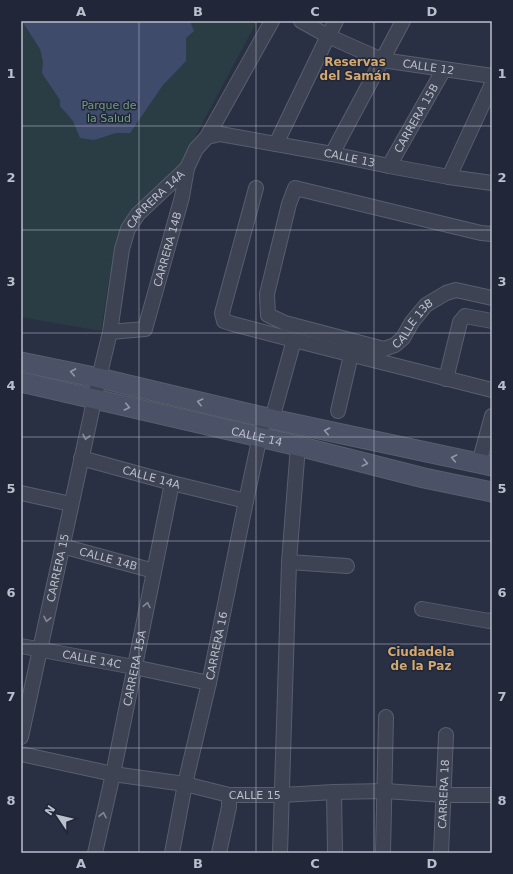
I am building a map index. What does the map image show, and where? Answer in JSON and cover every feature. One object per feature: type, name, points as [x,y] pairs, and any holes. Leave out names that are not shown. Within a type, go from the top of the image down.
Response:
[{"type":"main road","name":"CALLE 14","points":[[21,362],[99,378],[268,418],[486,465]]},
{"type":"main road","name":"CALLE 14","points":[[21,382],[298,446],[424,478],[492,492]]},
{"type":"street","name":"CARRERA 14A","points":[[94,399],[110,332],[122,249],[128,229],[138,214],[187,168],[196,149],[207,137],[272,21]]},
{"type":"street","name":"CALLE 12","points":[[301,21],[328,36],[382,60],[492,76]]},
{"type":"street","points":[[276,144],[336,21]]},
{"type":"street","points":[[332,154],[403,21]]},
{"type":"street","name":"CARRERA 15B","points":[[389,166],[444,69]]},
{"type":"street","points":[[449,177],[492,84]]},
{"type":"street","name":"CALLE 13","points":[[207,137],[220,134],[449,177],[492,183]]},
{"type":"street","name":"CARRERA 14B","points":[[110,332],[145,329],[182,197],[187,168]]},
{"type":"street","points":[[166,188],[182,197]]},
{"type":"street","points":[[256,188],[222,313],[224,321],[492,390]]},
{"type":"street","name":"CALLE 13B","points":[[492,234],[481,233],[296,188],[289,204],[267,294],[268,316],[285,323],[384,349],[395,345],[403,338],[412,322],[426,305],[446,292],[456,290],[492,298]]},
{"type":"street","points":[[446,379],[460,322],[465,316],[492,320]]},
{"type":"street","name":"CARRERA 16","points":[[172,853],[185,784],[209,683],[259,437],[268,418],[294,340]]},
{"type":"street","points":[[338,411],[352,355]]},
{"type":"street","name":"CARRERA 15","points":[[21,737],[94,399]]},
{"type":"street","points":[[486,465],[492,416]]},
{"type":"street","points":[[280,853],[289,562],[298,446]]},
{"type":"street","name":"CALLE 14A","points":[[81,458],[172,483],[246,501]]},
{"type":"street","name":"CARRERA 15A","points":[[95,853],[172,483]]},
{"type":"street","points":[[21,493],[71,504]]},
{"type":"street","name":"CALLE 14B","points":[[62,546],[154,571]]},
{"type":"street","points":[[289,562],[347,566]]},
{"type":"street","points":[[422,609],[488,621],[492,620]]},
{"type":"street","name":"CALLE 14C","points":[[21,646],[134,667],[209,683]]},
{"type":"street","points":[[383,853],[386,717]]},
{"type":"street","name":"CARRERA 18","points":[[441,853],[446,735]]},
{"type":"street","name":"CALLE 15","points":[[21,754],[112,774],[185,784],[229,795],[282,795],[385,791],[444,795],[492,796]]},
{"type":"street","points":[[334,792],[335,853]]},
{"type":"street","points":[[219,853],[229,807],[229,795]]},
{"type":"green space","name":"Parque de la Salud","points":[[21,21],[257,21],[179,167],[128,215],[109,278],[101,331],[21,317]]},
{"type":"water","points":[[22,21],[191,21],[194,31],[186,38],[186,61],[163,85],[130,133],[116,133],[94,140],[80,138],[73,121],[60,106],[60,100],[42,73],[43,62],[40,49]]},
{"type":"district","name":"Reservas del Samán","points":[[355,69]]},
{"type":"district","name":"Ciudadela de la Paz","points":[[421,659]]}]
